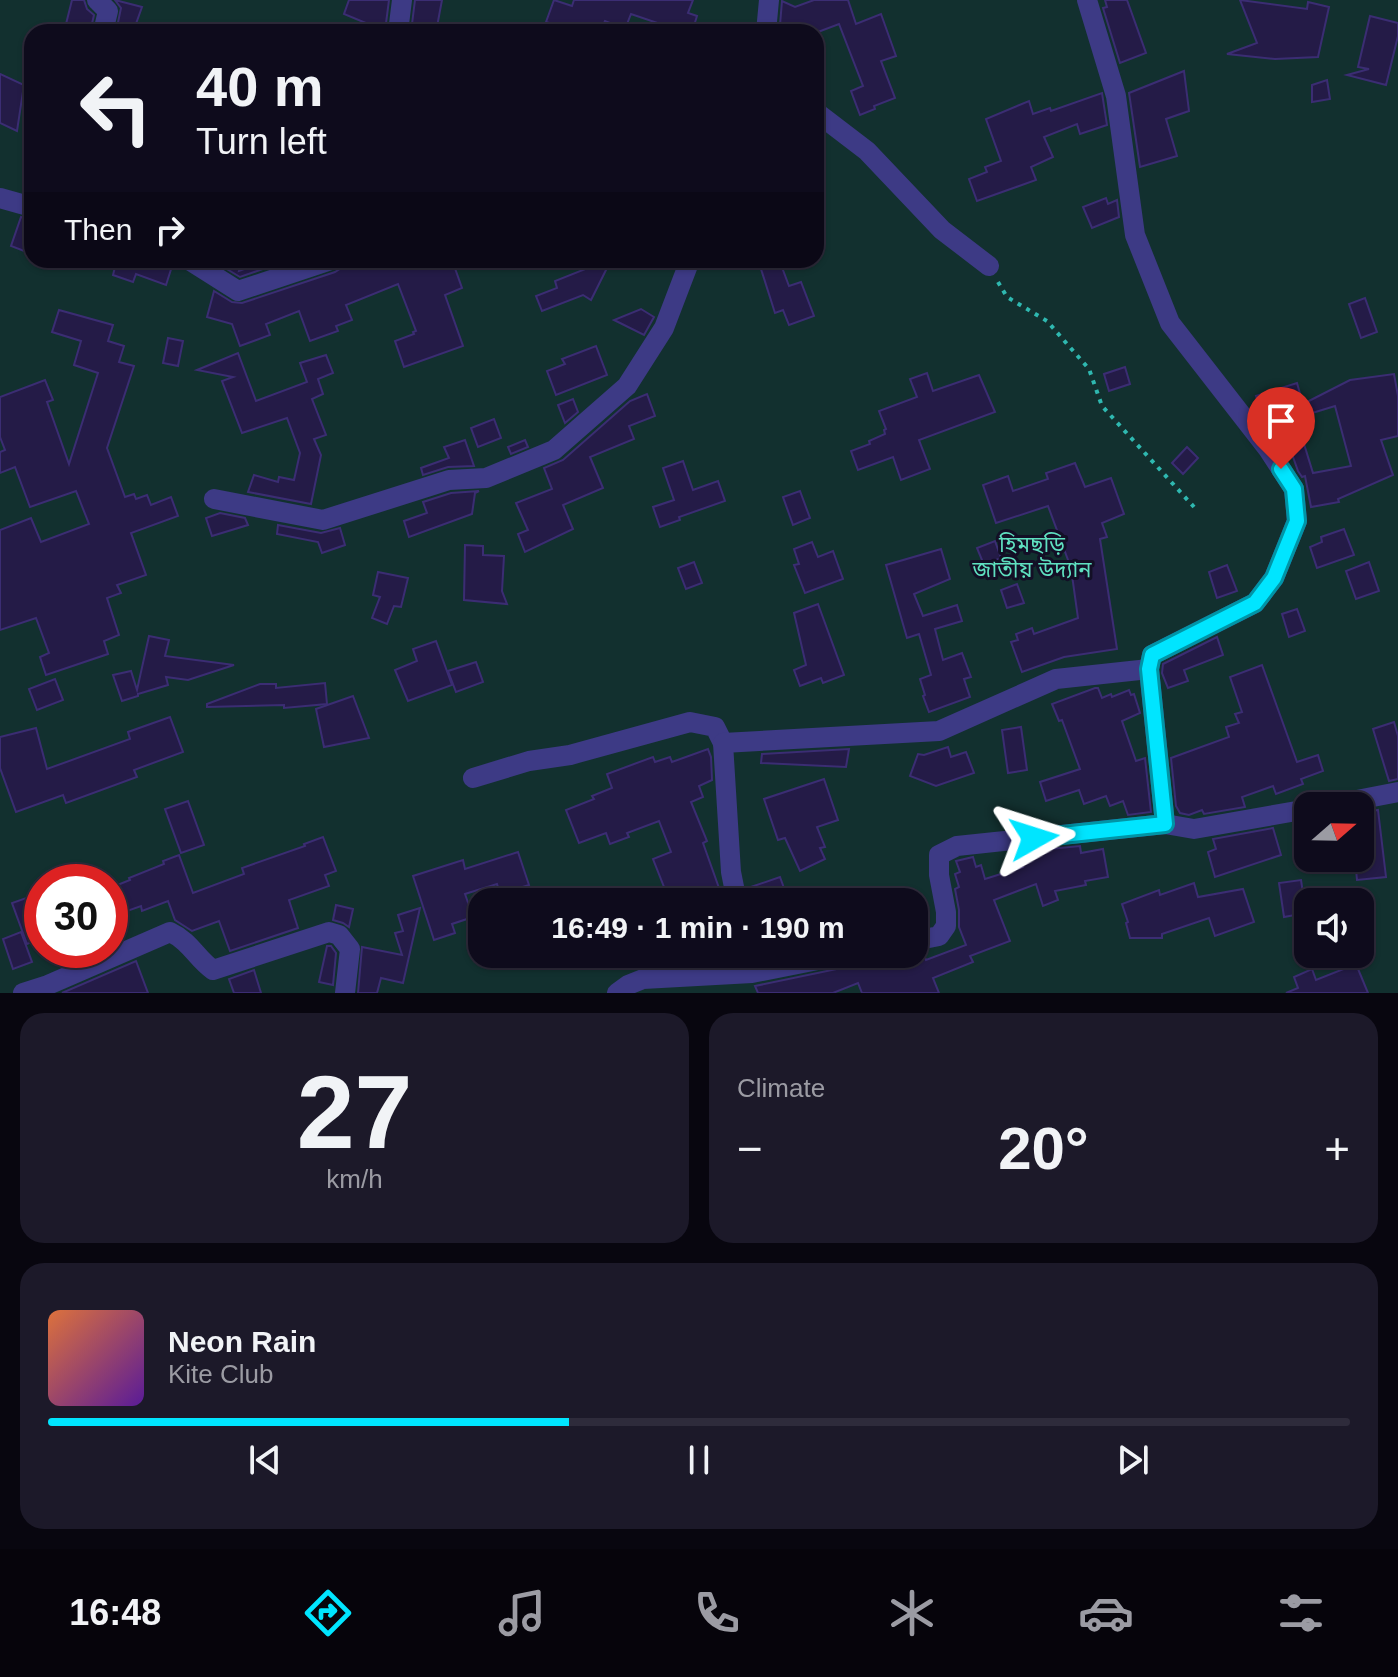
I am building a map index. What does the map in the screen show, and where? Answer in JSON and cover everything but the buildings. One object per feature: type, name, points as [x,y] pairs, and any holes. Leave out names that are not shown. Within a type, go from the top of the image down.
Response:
[{"type":"street","points":[[97,0],[108,11],[105,24]]},
{"type":"street","points":[[399,24],[402,0]]},
{"type":"street","points":[[768,24],[769,0]]},
{"type":"street","points":[[1087,0],[1116,96],[1135,235],[1170,323],[1268,449],[1294,489],[1297,521],[1274,578],[1255,603],[1152,655],[1149,669],[1165,824]]},
{"type":"street","points":[[824,118],[867,151],[942,230],[989,266]]},
{"type":"street","points":[[0,198],[24,205]]},
{"type":"street","points":[[202,268],[238,291],[307,268]]},
{"type":"street","points":[[214,499],[323,520],[449,480],[486,478],[554,450],[627,386],[664,328],[687,268]]},
{"type":"street","points":[[723,743],[939,731],[1056,679],[1149,669]]},
{"type":"street","points":[[473,778],[529,761],[570,755],[690,722],[715,727],[723,743],[734,888]]},
{"type":"street","points":[[1374,797],[1398,792]]},
{"type":"street","points":[[928,938],[939,936],[946,926],[939,855],[957,846],[1165,824],[1194,829],[1294,811]]},
{"type":"street","points":[[23,993],[170,932],[188,943],[213,970],[329,932],[339,935],[350,949],[345,993]]},
{"type":"street","points":[[617,993],[643,979],[721,968]]},
{"type":"path","points":[[989,266],[1007,297],[1047,321],[1089,369],[1102,406],[1194,507]]},
{"type":"green space","name":"হিমছড়ি জাতীয় উদ্যান","points":[[0,0],[1398,0],[1398,993],[0,993]]},
{"type":"route","points":[[1034,838],[1165,824],[1149,669],[1152,655],[1255,603],[1274,578],[1297,521],[1294,489],[1281,469]]}]
